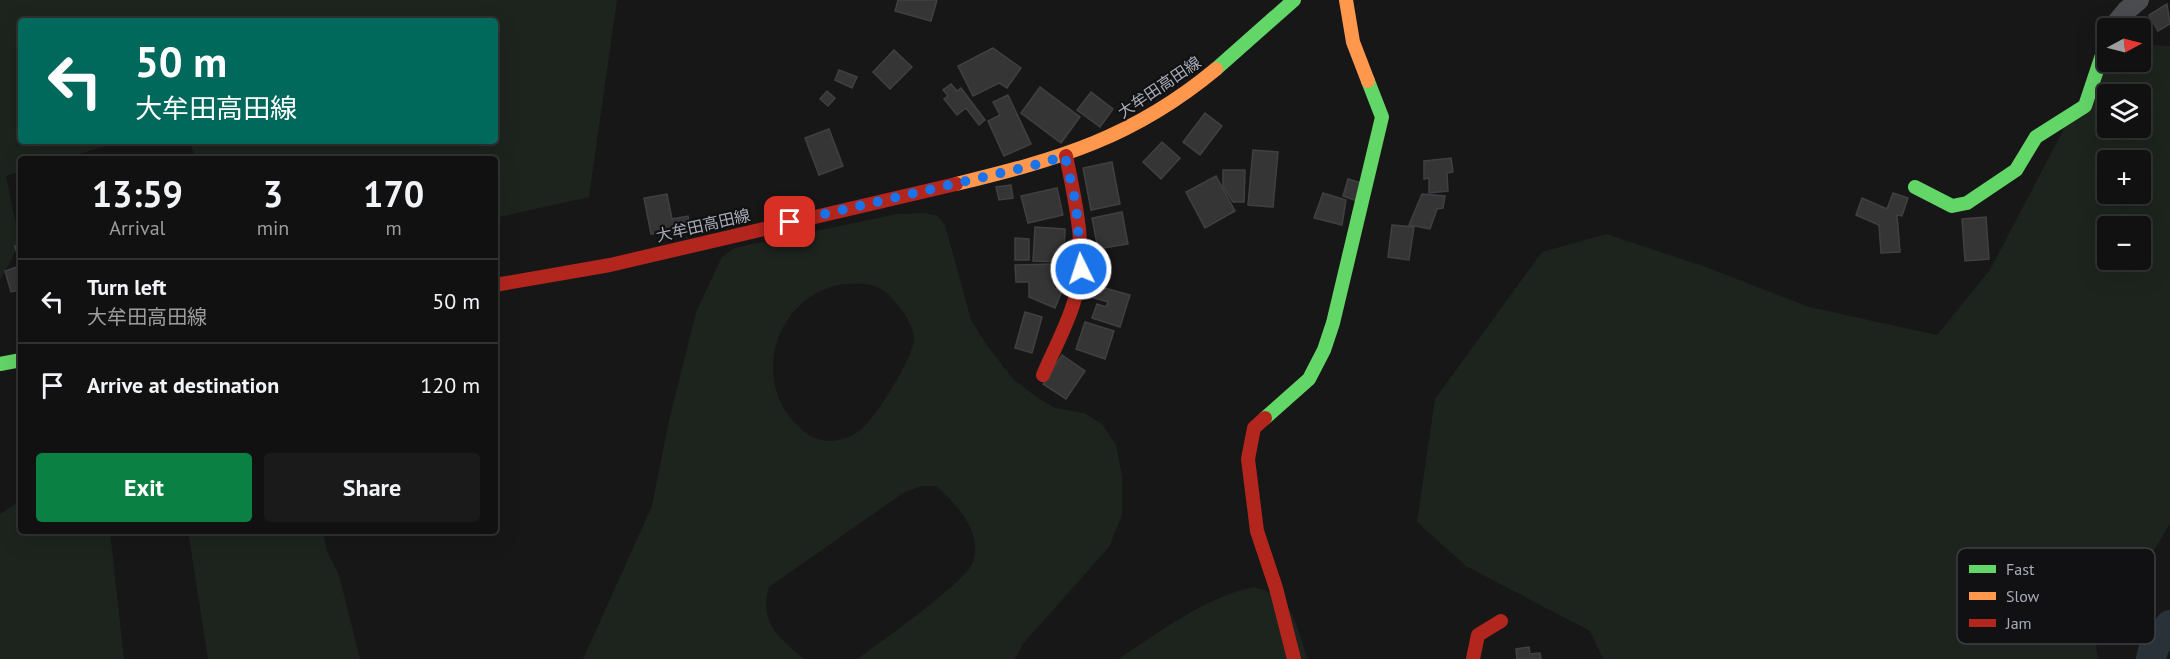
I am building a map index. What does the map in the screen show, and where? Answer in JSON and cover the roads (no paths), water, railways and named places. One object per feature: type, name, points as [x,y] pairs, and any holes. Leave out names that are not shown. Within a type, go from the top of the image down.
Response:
[{"type":"street","name":"大牟田高田線","points":[[498,284],[610,265],[1031,166],[1065,156],[1139,123],[1185,92],[1294,0]]},
{"type":"street","points":[[1294,659],[1276,588],[1257,531],[1248,459],[1254,428],[1309,379],[1324,350],[1376,152],[1382,117],[1353,42],[1346,0]]},
{"type":"street","points":[[2120,18],[2139,0]]},
{"type":"street","points":[[1915,187],[1952,206],[1967,203],[2016,170],[2036,137],[2085,106],[2097,70]]},
{"type":"street","points":[[1043,375],[1074,302],[1081,269],[1076,204],[1065,156]]},
{"type":"street","points":[[0,364],[18,361]]},
{"type":"street","points":[[1473,659],[1478,635],[1501,621]]},
{"type":"waterway","points":[[2151,659],[2154,647],[2170,625]]}]
